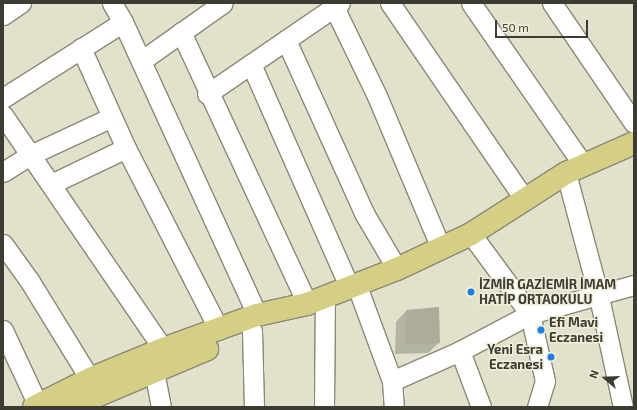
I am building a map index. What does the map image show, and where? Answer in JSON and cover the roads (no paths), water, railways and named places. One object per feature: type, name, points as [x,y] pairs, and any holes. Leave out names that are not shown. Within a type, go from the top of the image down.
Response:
[{"type":"main road","points":[[36,406],[90,379],[163,349],[219,330],[254,323],[275,321],[308,302],[353,287],[397,269],[471,234],[575,169],[634,139]]},
{"type":"main road","points":[[70,407],[154,371],[254,323]]},
{"type":"street","points":[[3,15],[21,3]]},
{"type":"street","points":[[112,3],[123,22],[141,61],[254,323],[254,407]]},
{"type":"street","points":[[141,61],[223,3]]},
{"type":"street","points":[[390,3],[525,200]]},
{"type":"street","points":[[470,3],[575,169],[599,297],[623,407]]},
{"type":"street","points":[[552,3],[634,139]]},
{"type":"street","points":[[207,94],[337,5],[441,248]]},
{"type":"street","points":[[3,98],[123,22]]},
{"type":"street","points":[[181,32],[207,94],[308,302],[324,407]]},
{"type":"street","points":[[286,40],[364,213],[397,269]]},
{"type":"street","points":[[81,48],[126,148],[219,330]]},
{"type":"street","points":[[251,64],[353,287],[392,381],[394,407]]},
{"type":"street","points":[[3,115],[163,349]]},
{"type":"street","points":[[3,172],[30,155],[112,117]]},
{"type":"street","points":[[51,184],[126,148]]},
{"type":"street","points":[[471,234],[530,314],[545,381],[537,407]]},
{"type":"street","points":[[3,244],[30,280],[90,379]]},
{"type":"street","points":[[392,381],[460,351],[530,314],[599,297],[634,285]]},
{"type":"street","points":[[3,330],[36,406]]},
{"type":"street","points":[[460,351],[481,407]]},
{"type":"street","points":[[154,371],[161,407]]},
{"type":"place","name":"İZMİR GAZİEMİR İMAM HATİP ORTAOKULU","points":[[471,292]]},
{"type":"place","name":"Efi Mavi Eczanesi","points":[[541,330]]},
{"type":"place","name":"Yeni Esra Eczanesi","points":[[551,357]]}]
